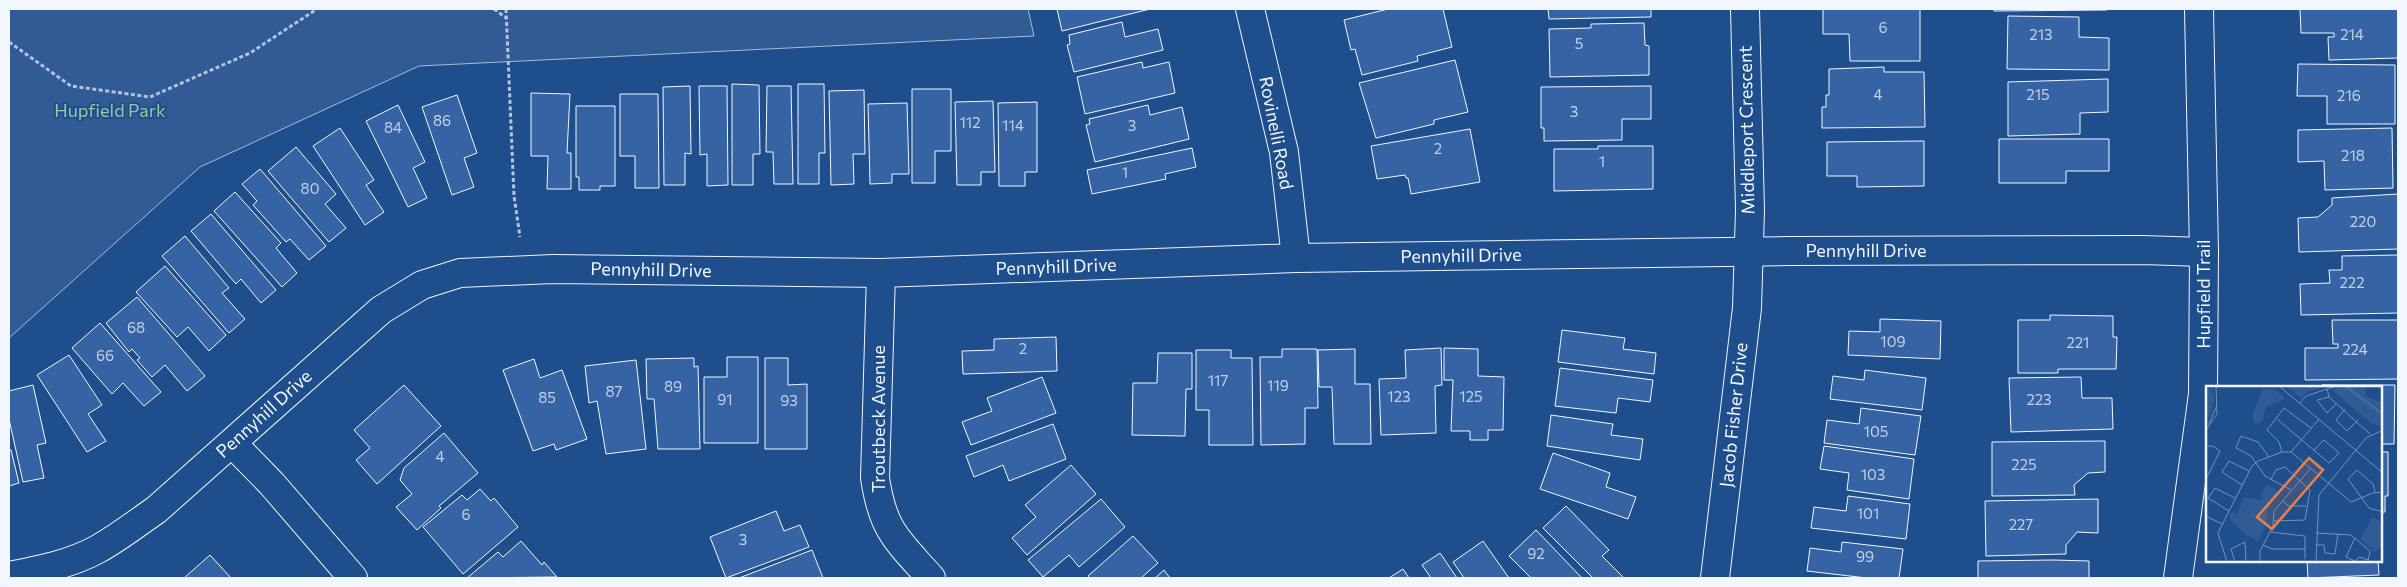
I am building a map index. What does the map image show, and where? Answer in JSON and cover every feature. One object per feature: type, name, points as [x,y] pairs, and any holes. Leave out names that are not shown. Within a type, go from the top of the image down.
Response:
[{"type":"street","name":"Rovinelli Road","points":[[1250,9],[1284,152],[1296,258]]},
{"type":"street","name":"Middleport Crescent","points":[[1744,9],[1750,210],[1748,252]]},
{"type":"street","name":"Hupfield Trail","points":[[2178,578],[2203,394],[2204,252],[2199,9]]},
{"type":"street","name":"Pennyhill Drive","points":[[9,576],[59,565],[98,550],[156,510],[381,310],[422,285],[460,273],[552,269],[881,273],[1296,258],[1748,252],[2142,250],[2204,252]]},
{"type":"street","name":"Jacob Fisher Drive","points":[[1714,578],[1746,318],[1748,252]]},
{"type":"street","name":"Troutbeck Avenue","points":[[881,273],[875,478],[879,503],[889,528],[899,543],[931,578]]},
{"type":"street","points":[[232,443],[272,484],[353,578]]},
{"type":"path","points":[[9,42],[71,86],[150,97],[250,53],[317,9]]},
{"type":"path","points":[[494,9],[506,19]]},
{"type":"path","points":[[506,9],[514,196],[525,271]]},
{"type":"shaded area","name":"Hupfield Park","points":[[9,9],[1028,9],[1034,36],[419,66],[200,167],[9,338]]},
{"type":"building","points":[[1057,9],[1150,9],[1062,31]]},
{"type":"building","points":[[1388,9],[1443,9],[1452,47],[1417,56],[1418,61],[1362,75],[1355,49],[1351,50],[1344,20]]},
{"type":"building","points":[[1548,9],[1651,9],[1651,17],[1549,19]]},
{"type":"building","points":[[1823,9],[1920,9],[1920,61],[1850,61],[1849,34],[1823,34]]},
{"type":"building","points":[[1994,9],[2107,9],[2107,10],[1994,11]]},
{"type":"building","points":[[2300,9],[2398,9],[2398,58],[2329,60],[2328,37],[2334,37],[2334,33],[2301,33]]},
{"type":"building","points":[[2008,16],[2079,17],[2079,37],[2109,38],[2109,70],[2007,69]]},
{"type":"building","points":[[1122,22],[1125,37],[1158,29],[1163,50],[1074,72],[1067,45],[1070,44],[1069,35]]},
{"type":"building","points":[[1644,23],[1645,45],[1649,46],[1649,75],[1550,77],[1549,29],[1591,28],[1591,24]]},
{"type":"building","points":[[1455,60],[1468,112],[1434,120],[1434,124],[1376,138],[1359,83]]},
{"type":"building","points":[[1142,62],[1143,68],[1169,62],[1175,93],[1085,114],[1077,77]]},
{"type":"building","points":[[2298,64],[2395,65],[2395,124],[2327,124],[2327,96],[2297,96]]},
{"type":"building","points":[[1884,67],[1884,72],[1924,72],[1925,127],[1822,128],[1822,107],[1826,107],[1826,95],[1829,95],[1829,69]]},
{"type":"building","points":[[2108,79],[2108,112],[2080,113],[2080,134],[2008,136],[2008,82]]},
{"type":"building","points":[[732,84],[759,85],[760,154],[753,154],[753,185],[732,185]]},
{"type":"building","points":[[798,84],[824,84],[825,153],[819,153],[819,184],[798,184]]},
{"type":"building","points":[[690,86],[691,154],[685,153],[685,185],[664,185],[663,87]]},
{"type":"building","points":[[699,86],[727,86],[728,185],[707,186],[707,154],[700,155]]},
{"type":"building","points":[[767,86],[791,86],[793,184],[774,184],[773,152],[766,152]]},
{"type":"building","points":[[1651,86],[1651,119],[1622,119],[1622,140],[1544,141],[1544,128],[1541,128],[1541,87]]},
{"type":"building","points":[[912,89],[951,89],[951,151],[935,151],[935,183],[912,183]]},
{"type":"building","points":[[864,90],[865,154],[853,154],[854,184],[831,185],[829,91]]},
{"type":"building","points":[[531,93],[570,94],[567,153],[571,153],[571,189],[547,189],[548,156],[531,156]]},
{"type":"building","points":[[620,94],[658,94],[659,188],[635,188],[635,156],[620,156]]},
{"type":"building","points":[[457,95],[477,153],[464,158],[474,187],[452,195],[422,107]]},
{"type":"building","points":[[993,101],[995,172],[981,172],[981,185],[957,185],[955,102]]},
{"type":"building","points":[[1037,102],[1037,172],[1025,172],[1025,186],[999,186],[998,103]]},
{"type":"building","points":[[907,103],[909,174],[892,174],[892,183],[870,184],[868,104]]},
{"type":"building","points":[[398,105],[425,162],[413,168],[427,198],[408,207],[366,121]]},
{"type":"building","points":[[1148,105],[1150,115],[1182,107],[1189,139],[1095,162],[1086,125],[1090,124],[1089,119]]},
{"type":"building","points":[[576,106],[615,106],[615,186],[600,186],[600,190],[579,190],[579,177],[576,177]]},
{"type":"building","points":[[340,128],[374,180],[366,185],[384,212],[365,225],[313,146]]},
{"type":"building","points":[[2392,128],[2393,188],[2325,190],[2324,161],[2298,162],[2298,130]]},
{"type":"building","points":[[1470,129],[1480,182],[1411,194],[1408,178],[1405,175],[1377,179],[1371,146]]},
{"type":"building","points":[[1999,139],[2109,139],[2109,171],[2066,171],[2066,183],[1999,183]]},
{"type":"building","points":[[1924,141],[1924,186],[1857,187],[1857,176],[1827,176],[1827,142]]},
{"type":"building","points":[[1598,146],[1653,146],[1653,189],[1554,191],[1554,149],[1598,149]]},
{"type":"building","points":[[296,147],[336,194],[325,204],[346,228],[329,242],[268,171]]},
{"type":"building","points":[[1192,148],[1196,167],[1165,174],[1166,179],[1092,194],[1087,170]]},
{"type":"building","points":[[260,169],[326,246],[309,260],[290,239],[286,242],[253,205],[257,201],[242,184]]},
{"type":"building","points":[[235,192],[281,243],[276,248],[297,273],[282,287],[214,211]]},
{"type":"building","points":[[2398,194],[2398,249],[2299,252],[2298,218],[2318,217],[2332,205],[2332,198]]},
{"type":"building","points":[[211,214],[276,290],[261,303],[241,279],[236,284],[191,231]]},
{"type":"building","points":[[185,236],[229,288],[222,293],[245,319],[229,333],[162,256]]},
{"type":"building","points":[[2398,255],[2398,313],[2301,315],[2300,284],[2330,283],[2329,270],[2342,270],[2342,256]]},
{"type":"building","points":[[165,266],[226,335],[209,351],[188,327],[177,337],[136,292]]},
{"type":"building","points":[[137,297],[205,376],[187,391],[165,365],[152,377],[137,360],[140,358],[132,349],[129,352],[106,323]]},
{"type":"building","points":[[2050,315],[2113,316],[2113,337],[2117,337],[2116,369],[2058,369],[2058,373],[2018,373],[2018,320],[2050,320]]},
{"type":"building","points":[[1880,319],[1941,321],[1940,359],[1848,355],[1849,331],[1880,332]]},
{"type":"building","points":[[2332,320],[2398,320],[2398,379],[2305,380],[2305,348],[2338,348],[2338,344],[2333,344]]},
{"type":"building","points":[[100,323],[161,392],[144,406],[123,383],[112,394],[72,348]]},
{"type":"building","points":[[1562,330],[1625,338],[1623,349],[1656,353],[1654,374],[1558,362]]},
{"type":"building","points":[[1056,337],[1057,371],[963,374],[962,351],[994,350],[994,339]]},
{"type":"building","points":[[1441,348],[1442,385],[1435,386],[1436,433],[1381,435],[1379,379],[1406,378],[1405,350]]},
{"type":"building","points":[[1444,348],[1478,349],[1478,376],[1504,377],[1503,430],[1488,430],[1488,440],[1470,440],[1470,431],[1451,431],[1453,380],[1444,380]]},
{"type":"building","points":[[1282,349],[1317,349],[1318,408],[1305,408],[1305,444],[1261,445],[1260,357],[1282,357]]},
{"type":"building","points":[[1355,349],[1355,384],[1370,384],[1371,444],[1334,444],[1332,387],[1319,387],[1318,350]]},
{"type":"building","points":[[1196,350],[1231,350],[1231,358],[1252,358],[1253,445],[1209,445],[1209,410],[1196,410]]},
{"type":"building","points":[[1158,353],[1192,353],[1192,389],[1186,389],[1185,436],[1132,435],[1133,383],[1157,383]]},
{"type":"building","points":[[69,355],[102,405],[88,414],[106,441],[87,452],[37,375]]},
{"type":"building","points":[[727,357],[758,357],[758,443],[704,443],[704,377],[727,377]]},
{"type":"building","points":[[694,358],[694,367],[698,366],[700,449],[658,449],[654,399],[647,399],[646,359]]},
{"type":"building","points":[[765,358],[788,358],[788,385],[807,384],[807,449],[765,449]]},
{"type":"building","points":[[534,359],[540,378],[562,370],[587,439],[556,450],[554,444],[533,451],[503,370]]},
{"type":"building","points":[[636,360],[646,449],[606,454],[597,401],[589,403],[585,366]]},
{"type":"building","points":[[1560,368],[1653,380],[1650,402],[1618,398],[1616,413],[1555,406]]},
{"type":"building","points":[[1865,370],[1926,378],[1922,410],[1830,399],[1833,376],[1864,380]]},
{"type":"building","points":[[1042,377],[1056,413],[971,445],[962,422],[992,411],[987,398]]},
{"type":"building","points":[[2081,377],[2082,398],[2112,398],[2113,429],[2011,432],[2009,378]]},
{"type":"building","points":[[33,385],[46,443],[37,445],[44,478],[23,482],[9,419],[9,391]]},
{"type":"building","points":[[404,385],[441,426],[377,484],[356,460],[370,448],[354,430]]},
{"type":"building","points":[[2322,385],[2395,385],[2394,444],[2382,444],[2382,386]]},
{"type":"building","points":[[1861,408],[1921,416],[1915,455],[1824,443],[1827,420],[1859,424]]},
{"type":"building","points":[[1551,415],[1613,424],[1611,435],[1643,439],[1640,460],[1547,446]]},
{"type":"building","points":[[1053,424],[1066,459],[1009,481],[1003,465],[974,477],[966,456]]},
{"type":"building","points":[[444,433],[478,473],[439,506],[441,508],[417,530],[396,507],[412,494],[400,480],[404,468]]},
{"type":"building","points":[[2105,441],[2105,472],[2088,473],[2074,485],[2075,495],[1992,496],[1992,442]]},
{"type":"building","points":[[1824,446],[1914,459],[1909,499],[1847,490],[1849,473],[1820,469]]},
{"type":"building","points":[[9,449],[11,450],[19,483],[9,486]]},
{"type":"building","points":[[2382,452],[2388,452],[2388,496],[2385,496],[2385,512],[2382,512]]},
{"type":"building","points":[[1553,453],[1610,473],[1606,487],[1636,497],[1628,519],[1540,489]]},
{"type":"building","points":[[1071,465],[1096,494],[1027,555],[1012,538],[1036,517],[1025,505]]},
{"type":"building","points":[[480,489],[491,501],[494,498],[518,527],[463,574],[423,527],[462,495],[467,500]]},
{"type":"building","points":[[1848,496],[1910,504],[1906,539],[1811,528],[1814,507],[1846,511]]},
{"type":"building","points":[[1101,499],[1125,527],[1079,567],[1069,555],[1043,577],[1028,560]]},
{"type":"building","points":[[2098,499],[2098,533],[2077,532],[2066,545],[2066,554],[1986,556],[1985,501]]},
{"type":"building","points":[[1566,506],[1609,550],[1602,556],[1624,578],[1593,578],[1543,528]]},
{"type":"building","points":[[776,511],[784,531],[800,525],[809,547],[726,578],[710,537]]},
{"type":"building","points":[[1536,530],[1582,578],[1531,578],[1509,556]]},
{"type":"building","points":[[1133,536],[1158,563],[1141,578],[1090,578],[1088,576]]},
{"type":"building","points":[[521,541],[542,565],[544,562],[557,577],[467,578],[498,552],[503,557]]},
{"type":"building","points":[[1483,541],[1509,578],[1464,578],[1453,562]]},
{"type":"building","points":[[1842,542],[1903,549],[1899,578],[1867,578],[1807,571],[1810,548],[1841,552]]},
{"type":"building","points":[[812,550],[823,578],[739,578]]},
{"type":"building","points":[[1440,553],[1457,578],[1431,578],[1422,565]]},
{"type":"building","points":[[210,555],[231,578],[184,578]]},
{"type":"building","points":[[1978,561],[2089,561],[2089,578],[1978,578]]},
{"type":"building","points":[[2307,562],[2378,562],[2379,575],[2308,578]]},
{"type":"building","points":[[1403,569],[1409,578],[1389,578]]},
{"type":"building","points":[[1164,570],[1170,578],[1155,578]]}]
